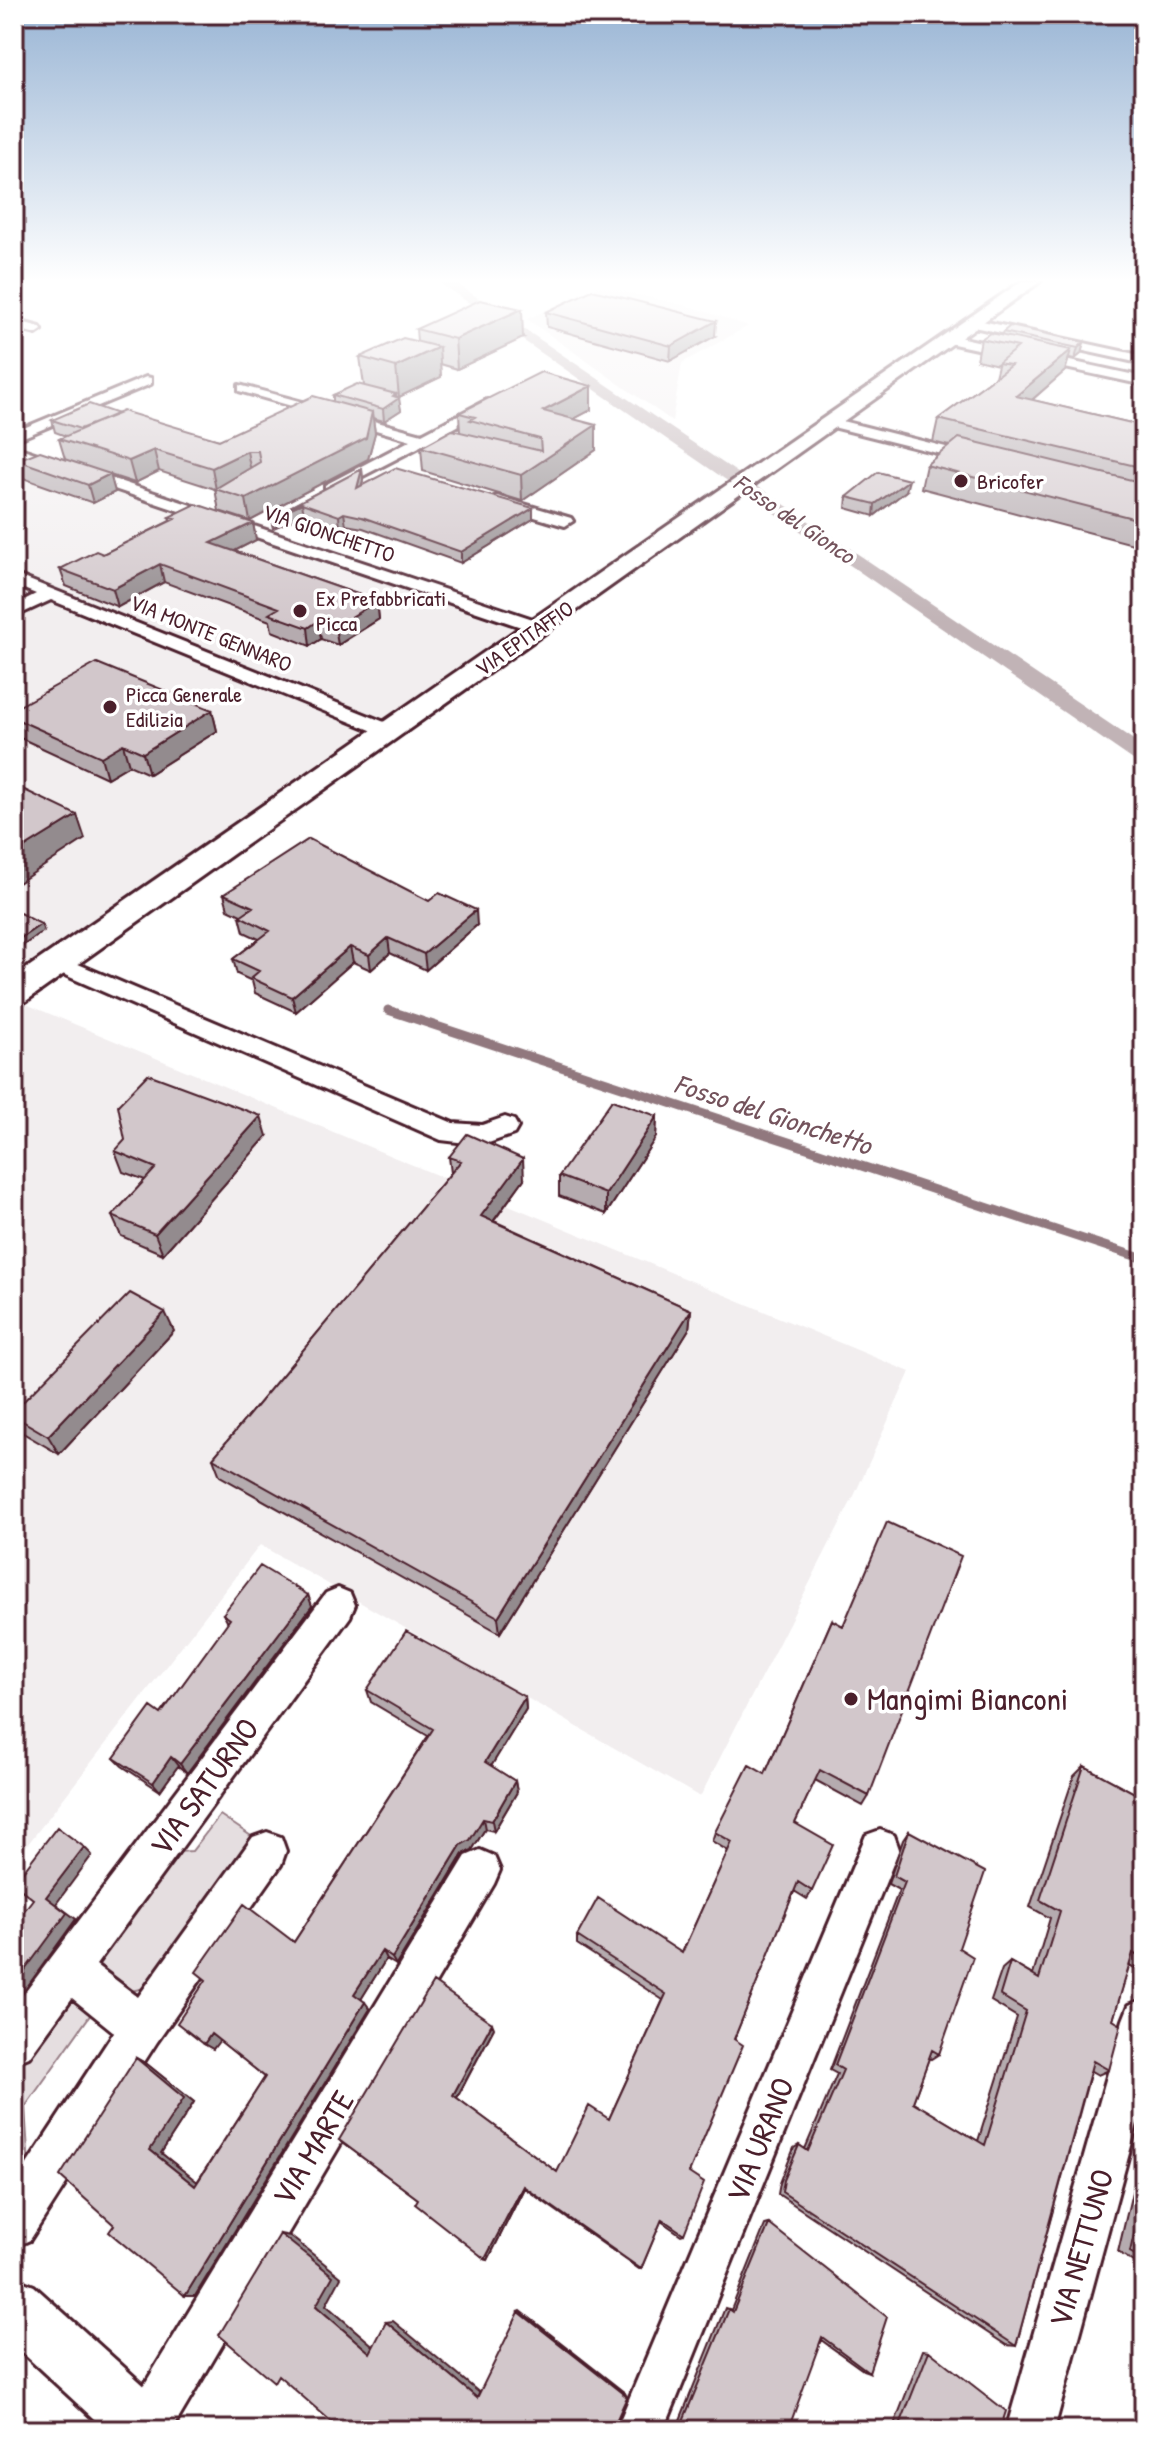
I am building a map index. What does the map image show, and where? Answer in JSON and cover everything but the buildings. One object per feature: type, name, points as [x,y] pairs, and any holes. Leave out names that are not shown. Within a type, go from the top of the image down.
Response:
[{"type":"main road","name":"VIA EPITAFFIO","points":[[14,993],[869,395]]},
{"type":"street","points":[[14,437],[113,395]]},
{"type":"street","points":[[269,395],[452,447]]},
{"type":"street","points":[[320,494],[506,395]]},
{"type":"street","points":[[284,420],[311,407]]},
{"type":"street","points":[[830,422],[995,464]]},
{"type":"street","name":"VIA GIONCHETTO","points":[[14,450],[194,510],[259,526],[539,627]]},
{"type":"street","points":[[374,465],[403,474]]},
{"type":"street","points":[[476,495],[565,521]]},
{"type":"street","points":[[194,510],[219,497]]},
{"type":"street","name":"VIA MONTE GENNARO","points":[[14,579],[390,731]]},
{"type":"street","points":[[14,612],[50,594]]},
{"type":"street","points":[[57,963],[450,1133],[473,1136],[490,1134],[505,1127]]},
{"type":"street","name":"VIA SATURNO","points":[[14,2042],[338,1605]]},
{"type":"street","name":"VIA URANO","points":[[640,2430],[880,1849]]},
{"type":"street","points":[[14,2224],[142,2027],[267,1851]]},
{"type":"street","name":"VIA MARTE","points":[[148,2428],[480,1870]]},
{"type":"street","points":[[70,1970],[142,2027]]},
{"type":"street","name":"VIA NETTUNO","points":[[1030,2430],[1144,2020]]},
{"type":"street","points":[[14,2306],[148,2428]]},
{"type":"shaded area","points":[[635,395],[676,395],[672,421]]},
{"type":"shaded area","points":[[14,456],[520,628],[14,976]]},
{"type":"shaded area","points":[[14,999],[910,1372],[854,1496],[700,1797],[260,1545],[14,1862]]},
{"type":"shaded area","points":[[220,1815],[257,1840],[154,1986],[103,1997],[25,2107],[29,2167],[14,2187],[14,2059],[33,2033],[52,2029],[176,1852],[192,1851]]},
{"type":"waterway","name":"Fosso del Gionco","points":[[612,395],[1144,757]]},
{"type":"waterway","name":"Fosso del Gionchetto","points":[[388,1010],[1144,1259]]},
{"type":"place","name":"Bricofer","points":[[961,481]]},
{"type":"place","name":"Ex Prefabbricati Picca","points":[[300,611]]},
{"type":"place","name":"Picca Generale Edilizia","points":[[110,707]]},
{"type":"place","name":"Mangimi Bianconi","points":[[851,1699]]}]
